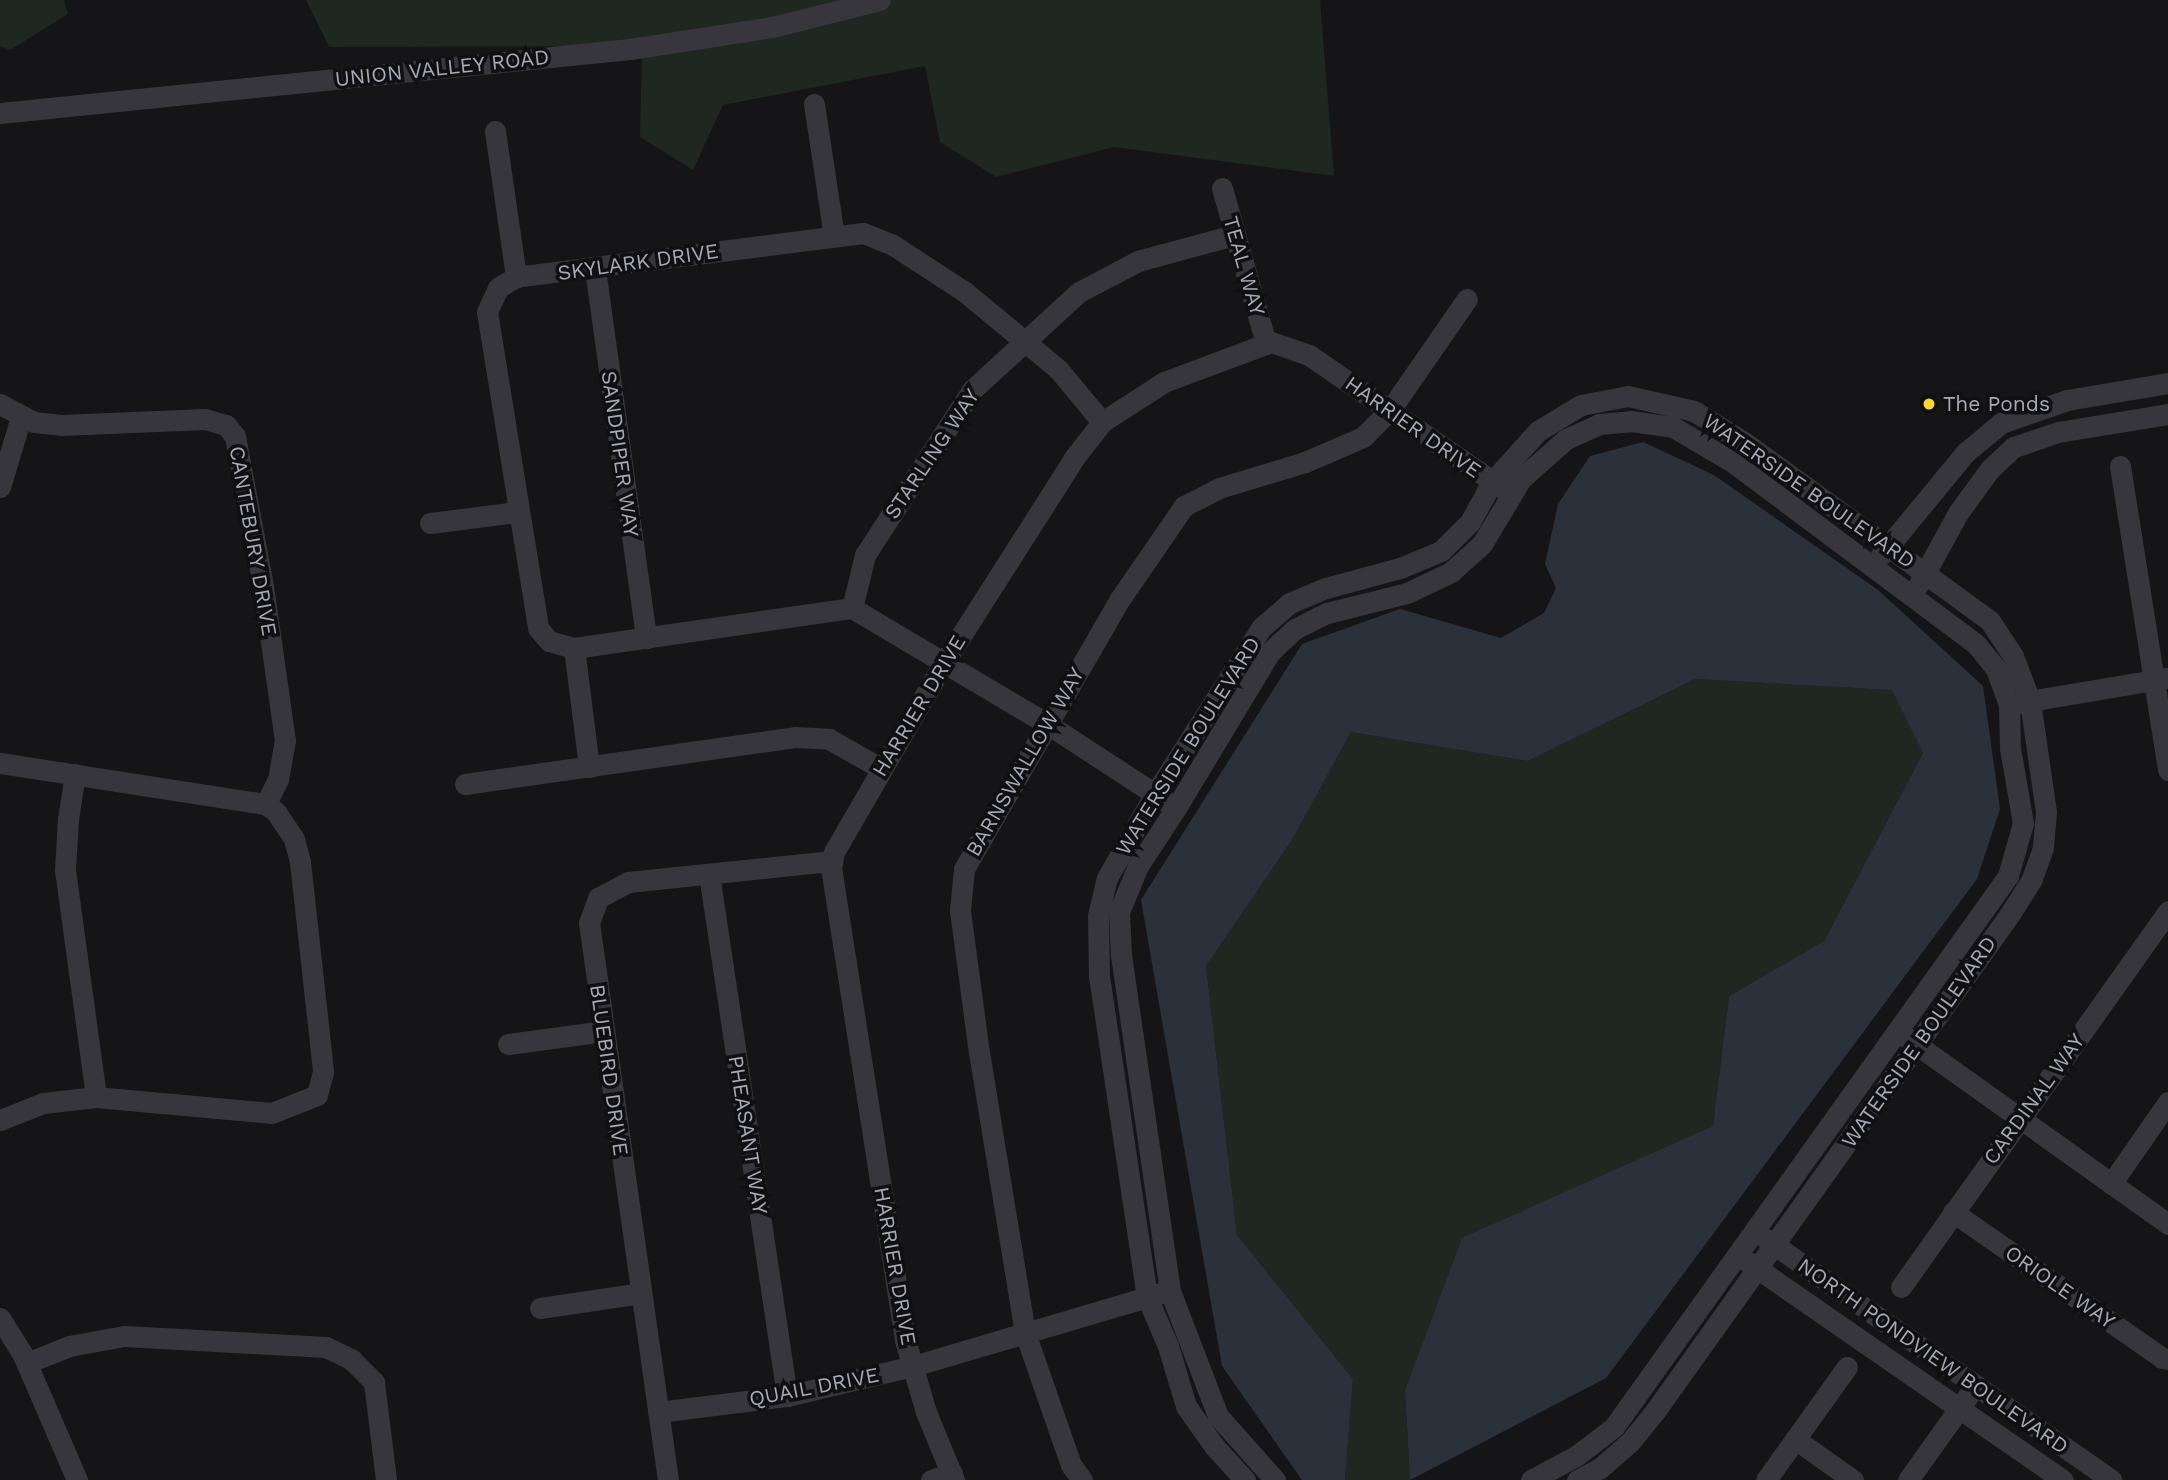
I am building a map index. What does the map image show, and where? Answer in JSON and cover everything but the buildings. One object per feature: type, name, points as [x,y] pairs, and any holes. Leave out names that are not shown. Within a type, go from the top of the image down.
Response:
[{"type":"street","name":"UNION VALLEY ROAD","points":[[0,113],[630,49],[772,27],[880,0]]},
{"type":"street","points":[[814,104],[835,237]]},
{"type":"street","points":[[495,131],[516,277],[498,288],[487,312],[517,512],[538,628],[549,641],[574,648],[852,608],[1046,723],[1177,808]]},
{"type":"street","name":"TEAL WAY","points":[[1223,188],[1266,344]]},
{"type":"street","name":"SKYLARK DRIVE","points":[[516,277],[863,233],[893,245],[965,292],[1058,369],[1102,422]]},
{"type":"street","name":"STARLING WAY","points":[[852,608],[865,555],[972,390],[1079,292],[1126,267],[1234,235]]},
{"type":"street","name":"SANDPIPER WAY","points":[[595,269],[646,638]]},
{"type":"street","name":"BARNSWALLOW WAY","points":[[1082,1480],[1071,1465],[1025,1333],[979,1053],[960,909],[964,870],[1120,598],[1184,506],[1219,488],[1305,462],[1363,437],[1390,410],[1467,299]]},
{"type":"street","name":"HARRIER DRIVE","points":[[946,1478],[905,1340],[831,869],[834,852],[943,664],[1074,458],[1102,422],[1164,382],[1270,342],[1309,355],[1492,482],[1512,493]]},
{"type":"street","points":[[1875,566],[1888,545],[1966,452],[2001,424],[2067,400],[2168,383]]},
{"type":"street","name":"WATERSIDE BOULEVARD","points":[[1245,1480],[1214,1446],[1186,1406],[1168,1346],[1147,1297],[1099,975],[1098,916],[1107,878],[1155,794],[1262,627],[1290,603],[1326,589],[1400,568],[1441,551],[1470,522],[1492,482],[1538,431],[1581,405],[1628,396],[1694,411],[1744,442],[1990,621],[2013,656],[2020,702],[2046,812],[2043,848],[2032,879],[2010,914],[1776,1246],[1630,1443],[1600,1468],[1577,1480]]},
{"type":"street","name":"CANTEBURY DRIVE","points":[[0,404],[34,422],[61,425],[205,419],[226,425],[236,436],[263,586],[285,740],[278,779],[266,804]]},
{"type":"street","points":[[1912,594],[1927,573],[1958,513],[1990,468],[2014,447],[2058,432],[2168,414]]},
{"type":"street","points":[[0,487],[21,416]]},
{"type":"street","name":"WATERSIDE BOULEVARD","points":[[1275,1480],[1218,1416],[1170,1291],[1121,955],[1119,912],[1138,866],[1177,808],[1270,652],[1295,629],[1327,613],[1407,593],[1451,572],[1482,544],[1521,479],[1566,439],[1599,424],[1631,421],[1673,426],[1734,463],[1976,644],[2020,702],[2010,748],[2023,823],[2008,876],[1614,1427],[1576,1455],[1531,1480]]},
{"type":"street","points":[[2120,466],[2161,678],[2168,770]]},
{"type":"street","points":[[430,523],[517,512]]},
{"type":"street","points":[[574,648],[589,767]]},
{"type":"street","points":[[2020,702],[2161,678]]},
{"type":"street","points":[[465,784],[795,737],[829,739],[882,769]]},
{"type":"street","points":[[0,763],[266,804],[276,812],[294,839],[300,862],[323,1072],[317,1095],[272,1113],[96,1097],[43,1103],[0,1120]]},
{"type":"street","points":[[75,774],[68,819],[65,870],[96,1097]]},
{"type":"street","name":"BLUEBIRD DRIVE","points":[[668,1480],[589,923],[598,898],[628,882],[832,861]]},
{"type":"street","name":"PHEASANT WAY","points":[[709,874],[787,1396]]},
{"type":"street","name":"CARDINAL WAY","points":[[1901,1287],[2167,916]]},
{"type":"street","points":[[1896,1030],[2168,1224]]},
{"type":"street","points":[[508,1044],[604,1031]]},
{"type":"street","points":[[2112,1184],[2168,1102]]},
{"type":"street","name":"ORIOLE WAY","points":[[1954,1212],[2159,1356],[2168,1359]]},
{"type":"street","name":"NORTH PONDVIEW BOULEVARD","points":[[1755,1231],[2111,1480]]},
{"type":"street","name":"NORTH PONDVIEW BOULEVARD","points":[[1738,1255],[1960,1406],[2063,1480]]},
{"type":"street","name":"QUAIL DRIVE","points":[[658,1412],[787,1396],[913,1366],[1170,1291]]},
{"type":"street","points":[[540,1308],[641,1293]]},
{"type":"street","points":[[0,1318],[27,1363],[77,1480]]},
{"type":"street","points":[[27,1363],[69,1346],[124,1336],[326,1347],[351,1359],[374,1382],[386,1480]]},
{"type":"street","points":[[1766,1480],[1847,1367]]},
{"type":"street","points":[[1908,1480],[1975,1385]]},
{"type":"street","points":[[1795,1439],[1853,1480]]},
{"type":"shaded area","points":[[0,0],[64,0],[68,14],[10,50],[0,46]]},
{"type":"shaded area","points":[[306,0],[1320,0],[1334,176],[1114,147],[996,177],[940,142],[925,66],[723,105],[693,170],[640,137],[642,46],[329,47]]},
{"type":"shaded area","points":[[1643,442],[1714,475],[1878,590],[1983,686],[2000,809],[1977,879],[1606,1378],[1410,1480],[1405,1390],[1462,1238],[1713,1126],[1729,996],[1824,941],[1923,753],[1892,690],[1695,679],[1528,761],[1351,732],[1292,840],[1206,966],[1237,1235],[1353,1379],[1345,1480],[1302,1480],[1222,1366],[1141,900],[1302,644],[1400,609],[1501,638],[1544,613],[1556,588],[1545,564],[1558,504],[1590,456]]},
{"type":"shaded area","points":[[1695,679],[1893,690],[1923,753],[1824,941],[1729,996],[1713,1126],[1462,1239],[1405,1390],[1410,1480],[1345,1480],[1353,1379],[1237,1235],[1206,966],[1292,840],[1351,732],[1528,761]]},
{"type":"place","name":"The Ponds","points":[[1929,404]]}]
